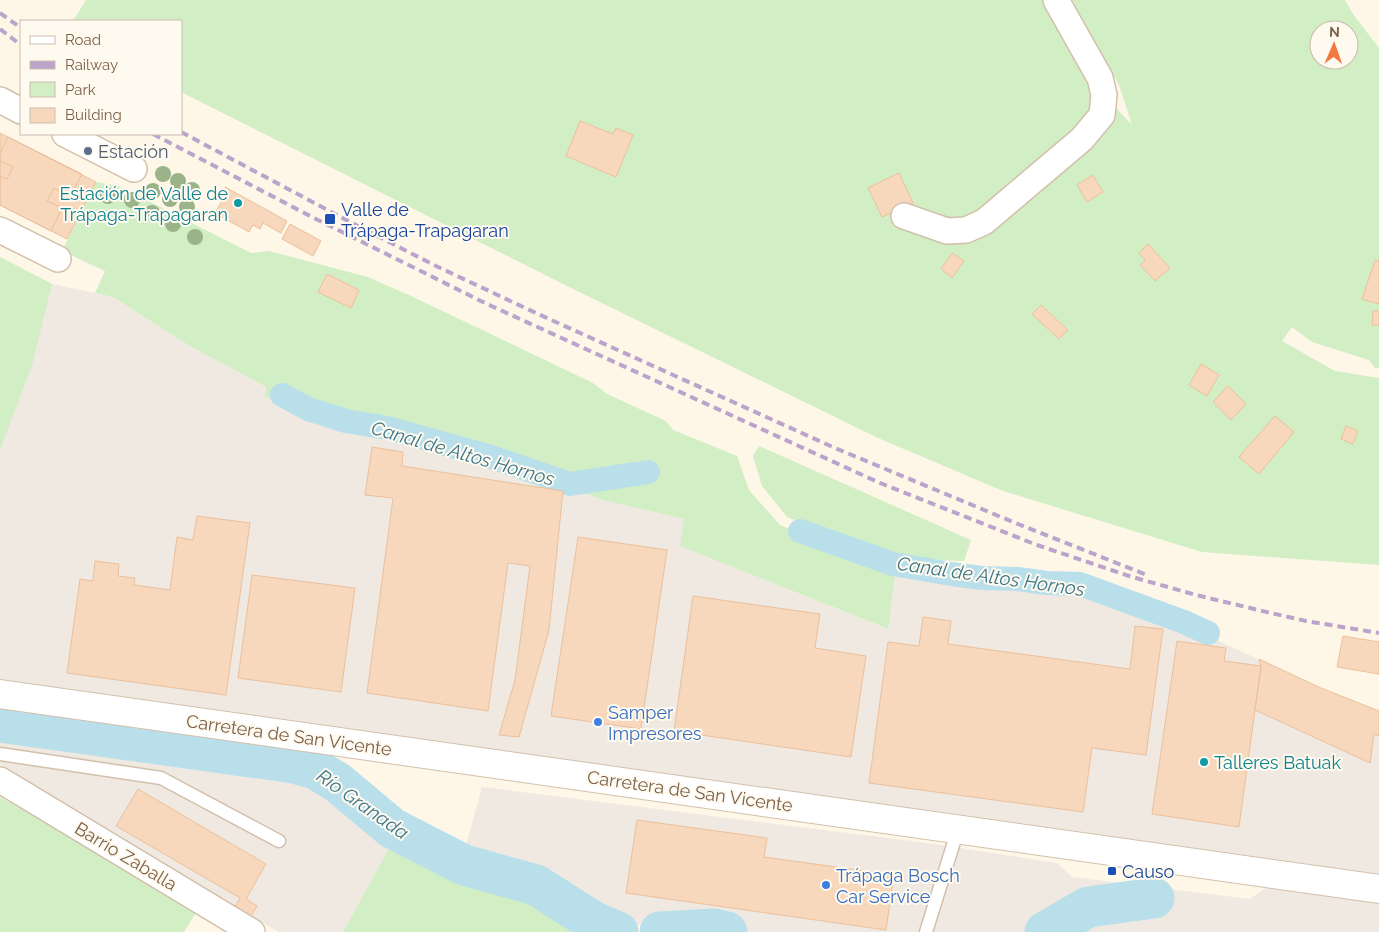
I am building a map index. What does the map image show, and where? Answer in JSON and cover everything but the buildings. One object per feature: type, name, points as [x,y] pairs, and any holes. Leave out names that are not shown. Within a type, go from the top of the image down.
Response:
[{"type":"street","points":[[904,216],[947,231],[966,230],[984,222],[1082,139],[1102,115],[1104,95],[1100,78],[1056,0]]},
{"type":"street","points":[[0,100],[20,110]]},
{"type":"street","points":[[67,135],[134,169]]},
{"type":"street","points":[[0,230],[58,259]]},
{"type":"street","name":"Carretera de San Vicente","points":[[0,694],[1379,889]]},
{"type":"street","name":"Barrio Zaballa","points":[[0,780],[252,932]]},
{"type":"lane","points":[[0,754],[161,778],[279,842]]},
{"type":"lane","points":[[926,932],[958,829]]},
{"type":"shaded area","points":[[0,257],[52,284],[113,297],[188,345],[266,387],[265,396],[296,412],[329,423],[446,447],[530,473],[603,500],[684,519],[681,546],[887,629],[896,566],[977,577],[1035,583],[1069,584],[1105,595],[1182,624],[1321,688],[1379,711],[1379,874],[0,680]]},
{"type":"shaded area","points":[[0,736],[291,781],[331,800],[391,845],[343,932],[279,932],[0,764]]},
{"type":"shaded area","points":[[482,787],[928,843],[1057,863],[1072,877],[1250,899],[1267,887],[1379,903],[1379,932],[751,932],[704,920],[637,925],[541,877],[465,849]]},
{"type":"green space","points":[[86,0],[1049,0],[1104,95],[1132,125],[1119,85],[1072,0],[1345,0],[1358,20],[1309,20],[1309,70],[1359,70],[1359,22],[1379,48],[1379,368],[1375,368],[1369,360],[1312,342],[1292,327],[1282,341],[1335,371],[1379,378],[1379,565],[1202,552],[1003,491],[878,438],[565,285],[182,93],[182,20],[74,20]],"holes":[[[581,121],[613,134],[616,128],[633,135],[615,177],[566,156]],[[899,173],[913,203],[882,217],[868,188]],[[1093,175],[1103,192],[1087,202],[1077,185]],[[1148,244],[1169,268],[1155,281],[1140,265],[1145,260],[1139,253]],[[1041,305],[1068,329],[1060,339],[1033,315]]]},
{"type":"green space","points":[[96,182],[119,186],[251,253],[269,251],[368,277],[593,383],[607,394],[666,421],[673,430],[737,456],[749,490],[780,525],[870,561],[896,566],[888,629],[680,546],[684,519],[603,500],[530,473],[446,447],[409,438],[358,432],[296,412],[265,396],[266,387],[188,345],[113,297],[95,293],[105,271],[62,251]]},
{"type":"green space","points":[[0,257],[52,284],[32,365],[0,450]]},
{"type":"green space","points":[[759,446],[971,540],[964,561],[932,560],[870,550],[787,517],[762,486],[753,456]]},
{"type":"green space","points":[[0,797],[197,911],[184,932],[0,932]]},
{"type":"green space","points":[[391,845],[473,880],[525,897],[566,926],[582,932],[343,932]]},
{"type":"waterway","name":"Canal de Altos Hornos","points":[[282,395],[308,409],[346,421],[387,428],[488,456],[570,484],[648,472]]},
{"type":"waterway","name":"Canal de Altos Hornos","points":[[800,531],[893,564],[982,578],[1080,584],[1184,622],[1208,633]]},
{"type":"waterway","name":"Río Granada","points":[[0,722],[294,763],[315,769],[337,782],[392,828],[464,865],[536,885],[594,922],[618,932]]},
{"type":"waterway","name":"Río Granada","points":[[1045,932],[1088,907],[1154,898]]},
{"type":"waterway","name":"Río Granada","points":[[660,932],[714,929],[727,932]]},
{"type":"railway","points":[[0,13],[20,27]]},
{"type":"railway","points":[[0,29],[20,44]]},
{"type":"railway","points":[[182,133],[436,266],[538,314],[835,448],[1147,575]]},
{"type":"railway","points":[[155,135],[314,218],[487,304],[880,483],[1037,545],[1129,576],[1196,595],[1306,621],[1379,633]]},
{"type":"place","name":"Estación","points":[[88,151]]},
{"type":"place","name":"Estación de Valle de Trápaga-Trapagaran","points":[[238,203]]},
{"type":"place","name":"Valle de Trápaga-Trapagaran","points":[[330,219]]},
{"type":"place","name":"Samper Impresores","points":[[598,722]]},
{"type":"place","name":"Talleres Batuak","points":[[1204,762]]},
{"type":"place","name":"Causo","points":[[1112,871]]},
{"type":"place","name":"Trápaga Bosch Car Service","points":[[826,885]]}]
